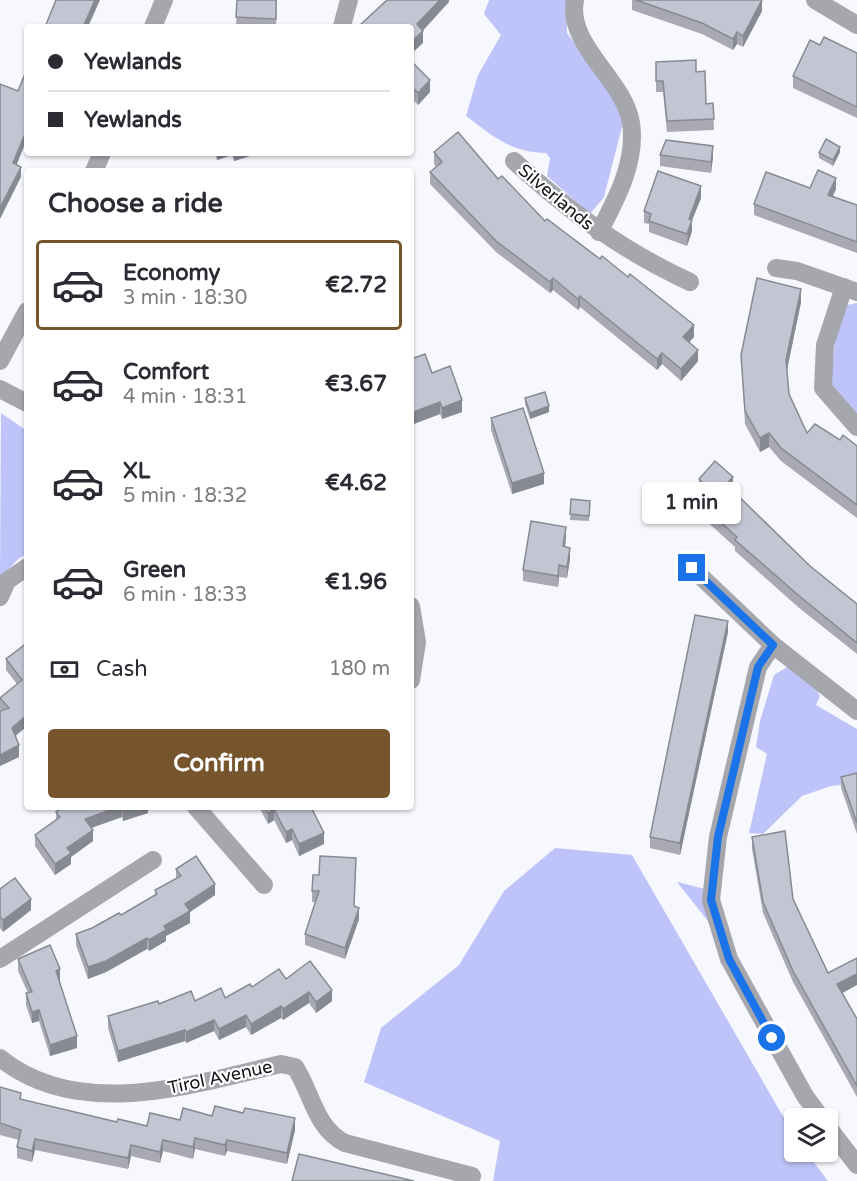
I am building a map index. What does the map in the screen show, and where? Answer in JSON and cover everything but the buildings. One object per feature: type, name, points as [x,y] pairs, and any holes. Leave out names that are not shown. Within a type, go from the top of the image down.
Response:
[{"type":"street","points":[[154,24],[164,0]]},
{"type":"street","points":[[343,24],[349,0]]},
{"type":"street","name":"Silverlands","points":[[575,0],[573,10],[577,31],[617,89],[631,123],[631,141],[620,192],[599,232]]},
{"type":"street","points":[[815,0],[857,25]]},
{"type":"street","name":"Silverlands","points":[[514,161],[555,199],[599,232],[644,260],[690,282]]},
{"type":"street","points":[[776,268],[797,271],[850,290],[825,345],[823,388],[857,427]]},
{"type":"street","points":[[0,361],[24,317]]},
{"type":"street","points":[[0,389],[24,401]]},
{"type":"street","points":[[692,568],[773,645],[857,711]]},
{"type":"street","points":[[0,597],[8,581],[24,569]]},
{"type":"street","points":[[414,624],[417,642],[414,661]]},
{"type":"street","points":[[773,645],[758,667],[718,837],[711,900],[729,959],[814,1108]]},
{"type":"street","points":[[199,810],[264,885]]},
{"type":"street","points":[[0,959],[153,860]]},
{"type":"street","name":"Tirol Avenue","points":[[0,1058],[44,1082],[89,1093],[141,1094],[281,1064],[294,1067],[303,1080],[324,1127],[333,1137],[345,1143],[472,1176]]},
{"type":"street","points":[[838,1140],[857,1165]]},
{"type":"shaded area","points":[[489,0],[567,0],[567,33],[612,96],[623,123],[604,197],[590,214],[547,176],[550,158],[546,153],[522,150],[503,142],[466,116],[478,75],[501,35],[484,14]]},
{"type":"shaded area","points":[[857,303],[857,416],[830,383],[837,327],[847,305]]},
{"type":"shaded area","points":[[1,413],[24,429],[24,556],[0,579]]},
{"type":"shaded area","points":[[787,667],[811,681],[820,696],[816,705],[857,729],[857,783],[831,786],[802,796],[763,834],[749,833],[767,754],[756,747],[760,721],[774,675]]},
{"type":"shaded area","points":[[555,848],[632,855],[784,1118],[784,1162],[814,1162],[828,1181],[493,1181],[500,1141],[364,1082],[381,1028],[459,965],[504,891]]},
{"type":"shaded area","points":[[677,882],[705,889],[712,926]]},
{"type":"route","points":[[692,568],[773,645],[758,667],[718,837],[711,900],[729,959],[772,1038]]}]
